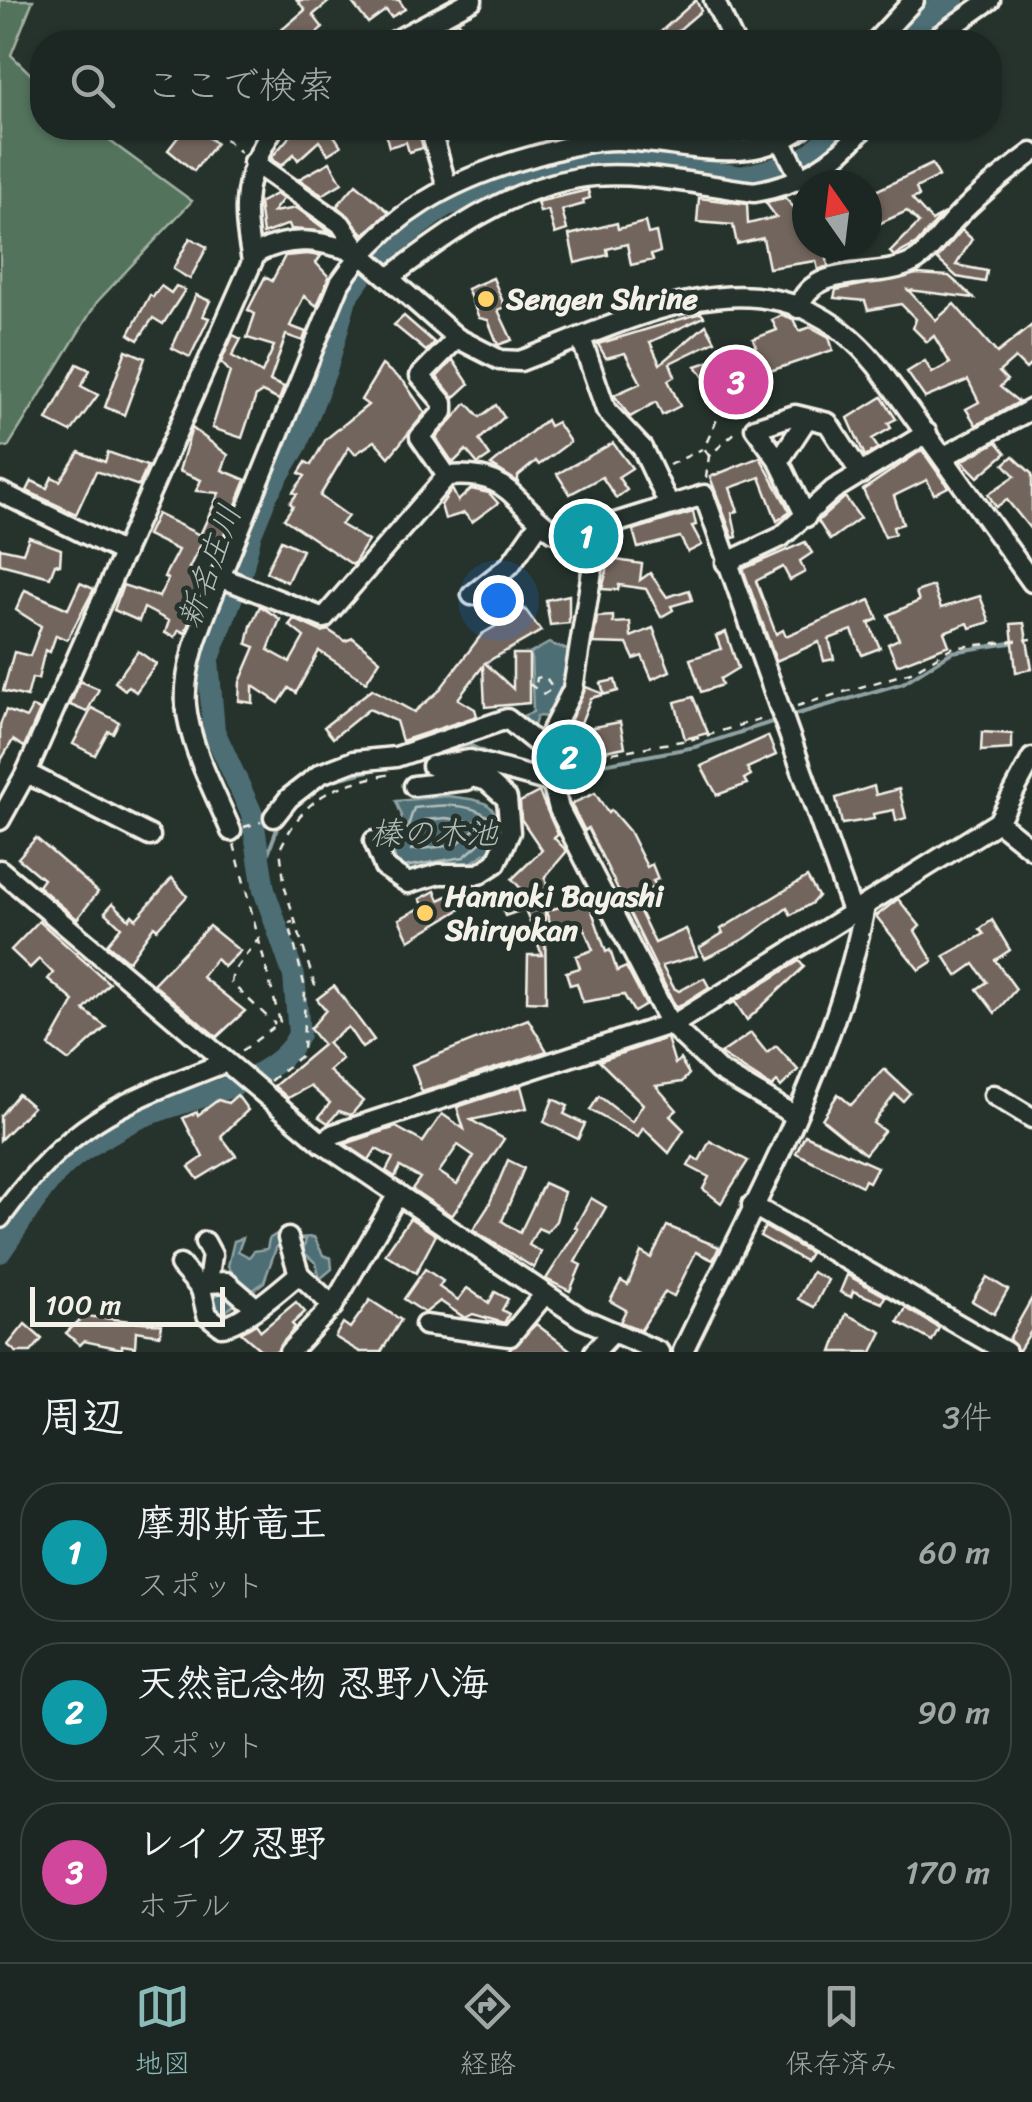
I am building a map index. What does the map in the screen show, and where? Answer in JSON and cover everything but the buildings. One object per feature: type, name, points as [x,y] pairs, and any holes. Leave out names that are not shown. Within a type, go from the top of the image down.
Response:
[{"type":"street","points":[[416,30],[472,0]]},
{"type":"street","points":[[714,0],[728,30]]},
{"type":"street","points":[[886,30],[914,0]]},
{"type":"street","points":[[947,30],[990,0]]},
{"type":"street","points":[[252,261],[243,200],[253,162],[266,140]]},
{"type":"street","points":[[433,140],[447,187]]},
{"type":"street","points":[[231,831],[197,748],[186,708],[193,651],[340,283],[360,253],[395,220],[467,176],[590,141],[734,153],[774,140]]},
{"type":"street","points":[[781,140],[796,170]]},
{"type":"street","points":[[819,170],[852,140]]},
{"type":"street","points":[[798,308],[802,298],[823,279],[882,273],[915,261],[997,179],[1032,154]]},
{"type":"street","points":[[253,162],[341,224],[360,253],[457,338],[500,360],[520,361],[712,294],[772,300],[828,320],[857,340],[1030,575]]},
{"type":"street","points":[[390,277],[460,222],[577,178],[611,177],[754,192],[792,180]]},
{"type":"street","points":[[0,820],[26,773],[256,254],[280,241],[302,239],[360,253]]},
{"type":"street","points":[[448,476],[422,445],[420,437],[443,412],[443,404],[420,376],[457,338]]},
{"type":"street","points":[[581,338],[606,410],[642,448],[668,503]]},
{"type":"street","points":[[943,457],[1032,408]]},
{"type":"street","points":[[806,517],[779,462],[756,428],[795,415],[828,423],[861,474]]},
{"type":"street","points":[[779,462],[806,420]]},
{"type":"street","points":[[726,564],[781,537],[833,490],[927,433]]},
{"type":"street","points":[[220,577],[324,618],[448,476],[480,474],[494,478],[554,532],[598,528],[704,494],[819,830],[859,910],[854,966],[794,1116],[682,1352]]},
{"type":"street","points":[[0,492],[124,553]]},
{"type":"street","points":[[472,595],[510,565],[540,522]]},
{"type":"street","points":[[543,748],[573,689],[598,528]]},
{"type":"street","points":[[280,824],[289,798],[320,774],[429,753],[506,719],[543,748],[559,809],[670,1024],[718,1070],[794,1116]]},
{"type":"street","points":[[374,840],[384,868],[408,882],[438,874],[479,874],[496,863],[511,821],[507,799],[487,781],[429,753]]},
{"type":"street","points":[[429,753],[550,777]]},
{"type":"street","points":[[322,1142],[334,1134],[670,1024],[998,822],[1032,758]]},
{"type":"street","points":[[26,773],[150,836]]},
{"type":"street","points":[[414,786],[456,784],[472,776]]},
{"type":"street","points":[[998,822],[1032,848]]},
{"type":"street","points":[[0,870],[225,1064],[262,1087],[322,1142],[545,1294],[613,1332],[659,1352]]},
{"type":"street","points":[[0,1218],[36,1170],[92,1119],[225,1064]]},
{"type":"street","points":[[994,1094],[1032,1118]]},
{"type":"street","points":[[289,1352],[334,1306],[398,1194]]},
{"type":"street","points":[[752,1205],[1006,1352]]},
{"type":"street","points":[[288,1238],[299,1274],[334,1306]]},
{"type":"street","points":[[205,1242],[212,1255],[204,1286],[208,1315],[221,1326],[239,1323],[254,1306],[299,1274]]},
{"type":"street","points":[[180,1265],[204,1286]]},
{"type":"street","points":[[204,1286],[226,1282],[254,1306]]},
{"type":"street","points":[[498,1352],[545,1294]]},
{"type":"street","points":[[426,1325],[510,1336]]},
{"type":"street","points":[[594,1352],[613,1332]]},
{"type":"path","points":[[227,140],[253,162]]},
{"type":"path","points":[[655,472],[704,448],[724,406],[744,400],[747,424],[709,456],[704,494]]},
{"type":"path","points":[[704,448],[709,456]]},
{"type":"path","points":[[541,676],[553,685],[544,694],[536,684],[541,676]]},
{"type":"path","points":[[529,684],[536,684]]},
{"type":"path","points":[[225,1064],[276,1026],[279,1007],[231,831],[280,824],[326,790],[371,778]]},
{"type":"path","points":[[280,824],[280,867],[314,986]]},
{"type":"path","points":[[262,1087],[304,1054],[307,1026],[299,961],[289,923],[295,922]]},
{"type":"path","points":[[260,935],[230,982],[276,1026]]},
{"type":"path","points":[[296,951],[302,949]]},
{"type":"path","points":[[299,961],[305,960]]},
{"type":"green space","points":[[0,0],[33,0],[11,55],[30,73],[30,140],[108,140],[192,201],[97,302],[8,447],[0,446]]},
{"type":"water","points":[[549,643],[573,652],[565,694],[550,717],[537,716],[534,726],[529,728],[518,718],[533,712],[531,653]]},
{"type":"water","name":"榛の木池","points":[[447,796],[488,805],[496,819],[497,845],[465,867],[402,877],[392,873],[378,838],[390,832],[402,816],[396,801]]},
{"type":"water","points":[[284,1229],[296,1238],[314,1237],[323,1255],[331,1258],[332,1269],[320,1279],[316,1263],[303,1252],[306,1239],[284,1240],[276,1248],[264,1282],[227,1310],[229,1323],[220,1316],[211,1298],[239,1283],[228,1266],[234,1241],[243,1238],[238,1251],[249,1257],[254,1251],[267,1249],[269,1239]]},
{"type":"waterway","name":"新名庄川","points":[[910,30],[929,13],[953,0]]},
{"type":"waterway","name":"新名庄川","points":[[0,1252],[47,1184],[83,1150],[136,1119],[253,1077],[288,1051],[299,1034],[294,976],[264,890],[252,814],[214,731],[208,661],[242,570],[251,533],[267,494],[297,444],[327,367],[346,298],[373,260],[446,205],[492,193],[569,157],[606,157],[742,177],[801,162],[827,140]]},
{"type":"waterway","points":[[787,717],[903,683],[952,652],[1017,642]]},
{"type":"waterway","points":[[555,773],[695,747],[778,720]]},
{"type":"waterway","points":[[412,761],[469,745],[507,762]]},
{"type":"waterway","points":[[286,814],[325,782],[393,765]]},
{"type":"waterway","points":[[261,872],[280,821]]},
{"type":"place","name":"Sengen Shrine","points":[[486,299]]},
{"type":"place","name":"レイク忍野","points":[[736,382]]},
{"type":"place","name":"摩那斯竜王","points":[[586,536]]},
{"type":"place","name":"天然記念物 忍野八海","points":[[569,757]]},
{"type":"place","name":"Hannoki Bayashi Shiryokan","points":[[425,913]]}]
